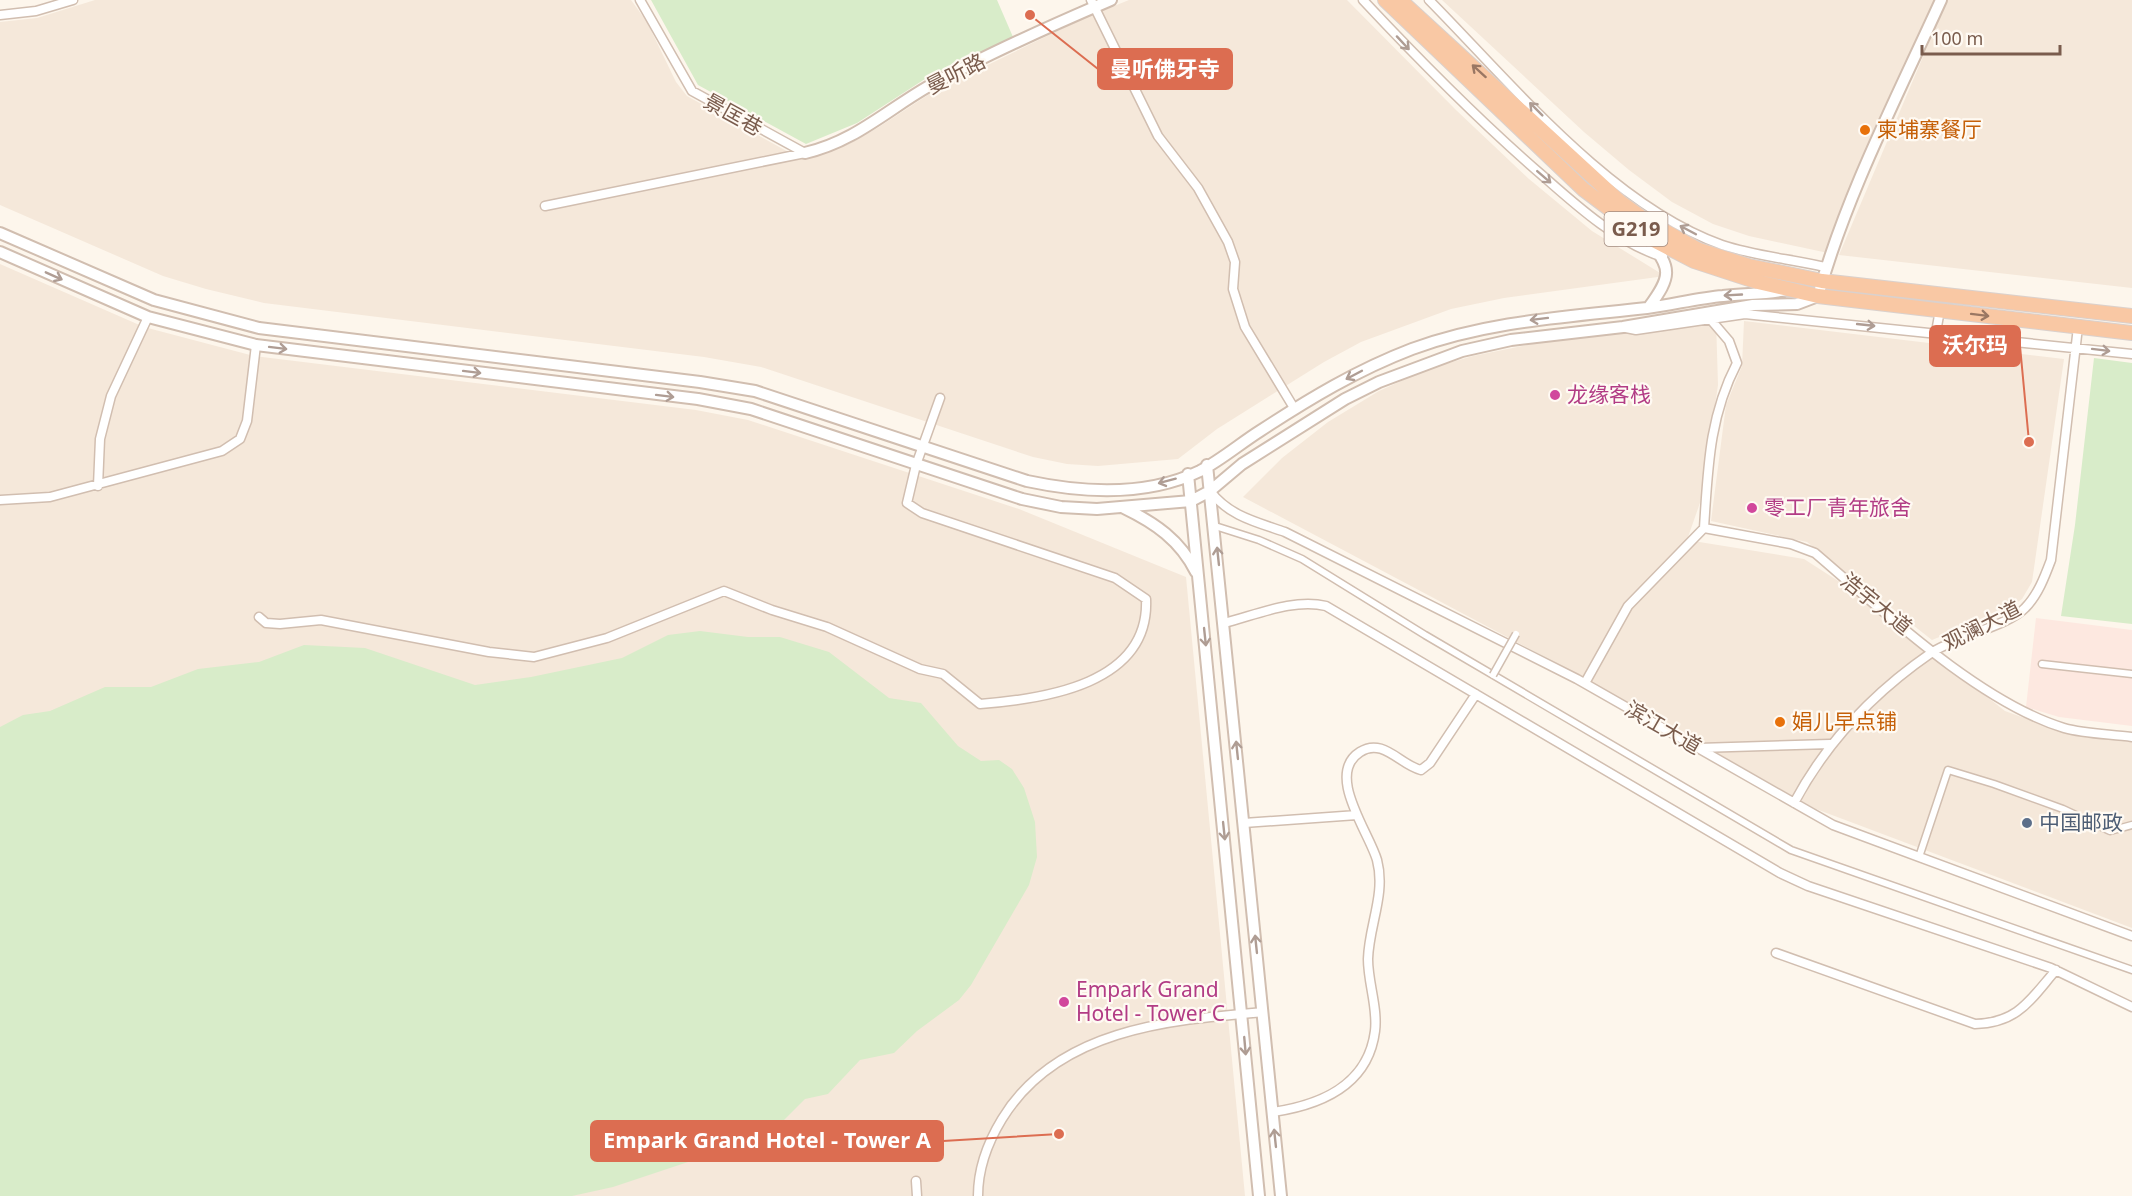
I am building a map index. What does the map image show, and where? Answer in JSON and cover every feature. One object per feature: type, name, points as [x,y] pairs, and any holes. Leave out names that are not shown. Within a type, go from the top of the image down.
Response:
[{"type":"highway","name":"G219","points":[[1385,0],[1589,176],[1645,220],[1699,250],[1749,266],[1822,281]]},
{"type":"highway","name":"G219","points":[[1400,0],[1517,114],[1583,189],[1644,235],[1695,261],[1791,289]]},
{"type":"highway","points":[[1822,281],[2132,316]]},
{"type":"highway","points":[[1791,289],[1818,296],[2132,333]]},
{"type":"street","points":[[0,15],[36,11],[73,0]]},
{"type":"street","name":"景匡巷","points":[[640,0],[659,30],[682,78],[692,91],[805,153]]},
{"type":"street","name":"曼听路","points":[[805,153],[846,138],[884,117],[932,85],[1092,4],[1111,0]]},
{"type":"street","points":[[1363,0],[1452,95],[1560,191],[1642,250],[1664,258]]},
{"type":"street","points":[[1429,0],[1559,132],[1618,184],[1663,216],[1722,245],[1825,267]]},
{"type":"street","points":[[0,252],[148,316],[256,345],[740,407],[790,421],[1022,499],[1061,507],[1124,508],[1191,501],[1210,490],[1242,464],[1307,422],[1379,382],[1462,351],[1511,340],[1623,327],[1754,305],[1797,304],[1818,296],[1825,267],[1866,162],[1941,0]]},
{"type":"street","points":[[1092,4],[1158,136],[1198,188],[1228,242],[1235,262],[1233,289],[1245,327],[1294,408]]},
{"type":"street","points":[[545,206],[805,153]]},
{"type":"street","points":[[0,233],[154,300],[259,328],[700,382],[755,391],[922,448],[1027,481],[1064,489],[1131,489],[1188,474],[1208,465],[1294,408],[1372,365],[1458,334],[1508,323],[1649,308],[1724,296],[1776,293],[1791,289]]},
{"type":"street","points":[[1644,235],[1664,258],[1664,287],[1649,308]]},
{"type":"street","points":[[1936,332],[1940,310]]},
{"type":"street","points":[[1623,327],[1636,330],[1745,314],[2132,354]]},
{"type":"street","points":[[98,486],[100,439],[111,396],[148,316]]},
{"type":"street","points":[[1562,316],[1564,334]]},
{"type":"street","points":[[1585,683],[1628,606],[1704,528],[1710,439],[1723,391],[1737,363],[1729,341],[1711,320]]},
{"type":"street","name":"观澜大道","points":[[1794,803],[1811,771],[1830,744],[1880,692],[1934,651],[2025,609],[2042,583],[2051,560],[2078,327]]},
{"type":"street","points":[[0,500],[50,496],[98,486],[222,451],[240,439],[247,421],[256,345]]},
{"type":"street","points":[[259,617],[266,623],[280,624],[321,620],[489,652],[534,657],[607,638],[724,591],[772,610],[827,627],[920,669],[943,674],[980,704],[1013,702],[1068,690],[1103,675],[1134,650],[1147,618],[1146,599],[1115,578],[922,513],[907,503],[916,465],[940,398]]},
{"type":"street","points":[[1208,465],[1281,1196]]},
{"type":"street","points":[[1188,474],[1259,1196]]},
{"type":"street","name":"滨江大道","points":[[1210,490],[1220,504],[1235,514],[1285,532],[1585,683],[1833,825],[2132,936]]},
{"type":"street","points":[[1124,508],[1160,527],[1177,543],[1189,559],[1199,579]]},
{"type":"street","points":[[1215,526],[1259,540],[1302,559],[1493,675],[1791,849],[2132,970]]},
{"type":"street","name":"浩宇大道","points":[[1704,528],[1791,544],[1815,553],[1934,651],[2008,704],[2065,728],[2132,737]]},
{"type":"street","points":[[1224,623],[1294,605],[1312,602],[1326,606],[1780,873],[1808,886],[2056,970],[2132,1007]]},
{"type":"street","points":[[1493,675],[1515,634]]},
{"type":"street","points":[[2043,664],[2132,674]]},
{"type":"street","points":[[1273,1112],[1303,1108],[1325,1100],[1346,1085],[1360,1070],[1370,1050],[1375,1030],[1368,960],[1380,887],[1378,861],[1350,801],[1347,785],[1348,770],[1353,758],[1372,747],[1387,750],[1410,767],[1421,770],[1430,763],[1476,694]]},
{"type":"street","points":[[1698,748],[1830,744]]},
{"type":"street","points":[[1919,857],[1948,770],[2043,802],[2110,831],[2132,825]]},
{"type":"street","points":[[1244,823],[1357,815]]},
{"type":"street","points":[[1776,953],[1975,1024],[1994,1024],[2010,1018],[2022,1009],[2056,970]]},
{"type":"street","points":[[978,1196],[978,1182],[990,1138],[1010,1107],[1038,1078],[1074,1051],[1121,1032],[1164,1023],[1263,1012]]},
{"type":"street","points":[[916,1181],[917,1196]]},
{"type":"shaded area","points":[[95,0],[631,0],[647,22],[676,82],[687,96],[803,160],[849,144],[934,91],[1082,19],[1129,0],[1347,0],[1456,110],[1529,179],[1592,231],[1665,276],[1504,298],[1451,309],[1361,342],[1324,362],[1217,429],[1178,459],[1098,466],[1067,464],[1033,457],[761,367],[704,357],[264,303],[206,289],[163,276],[0,205],[0,22],[37,18]]},
{"type":"shaded area","points":[[1442,0],[1935,0],[1877,124],[1828,253],[1749,236],[1713,224],[1672,202],[1584,132]]},
{"type":"shaded area","points":[[1947,0],[2132,0],[2132,288],[1839,255]]},
{"type":"shaded area","points":[[0,264],[144,327],[254,356],[696,410],[748,420],[1019,509],[1186,577],[1245,1196],[0,1196]]},
{"type":"shaded area","points":[[1716,320],[1718,385],[1701,500],[1687,540],[1804,559],[1846,586],[2005,711],[2069,734],[2132,742],[2132,928],[1816,809],[1588,680],[1243,497],[1282,458],[1328,422],[1379,391],[1428,369],[1473,356],[1547,341]]},
{"type":"shaded area","points":[[1744,321],[2064,359],[2032,582],[2022,599],[2008,609],[1932,640],[1807,542],[1711,521],[1726,405],[1742,366]]},
{"type":"shaded area","points":[[2036,618],[2132,630],[2132,726],[2059,717],[2026,707]]},
{"type":"green space","points":[[651,0],[997,0],[1013,37],[928,77],[857,123],[806,144],[698,85]]},
{"type":"green space","points":[[2094,358],[2132,363],[2132,624],[2061,616],[2075,525]]},
{"type":"green space","points":[[700,631],[748,637],[780,637],[829,652],[889,698],[921,703],[958,746],[981,761],[999,760],[1012,769],[1024,788],[1035,822],[1037,857],[1029,885],[971,985],[959,1000],[917,1031],[894,1053],[860,1060],[828,1094],[805,1099],[783,1121],[747,1130],[715,1153],[613,1187],[572,1196],[0,1196],[0,727],[23,715],[50,711],[105,687],[151,687],[198,669],[259,662],[304,645],[365,648],[475,685],[531,677],[622,658],[668,635]]},
{"type":"place","name":"曼听佛牙寺","points":[[1030,15]]},
{"type":"place","name":"柬埔寨餐厅","points":[[1865,130]]},
{"type":"place","name":"龙缘客栈","points":[[1555,395]]},
{"type":"place","name":"沃尔玛","points":[[2029,442]]},
{"type":"place","name":"零工厂青年旅舍","points":[[1752,508]]},
{"type":"place","name":"娟儿早点铺","points":[[1780,722]]},
{"type":"place","name":"中国邮政","points":[[2027,823]]},
{"type":"place","name":"Empark Grand Hotel - Tower C","points":[[1064,1002]]},
{"type":"place","name":"Empark Grand Hotel - Tower A","points":[[1059,1134]]}]
